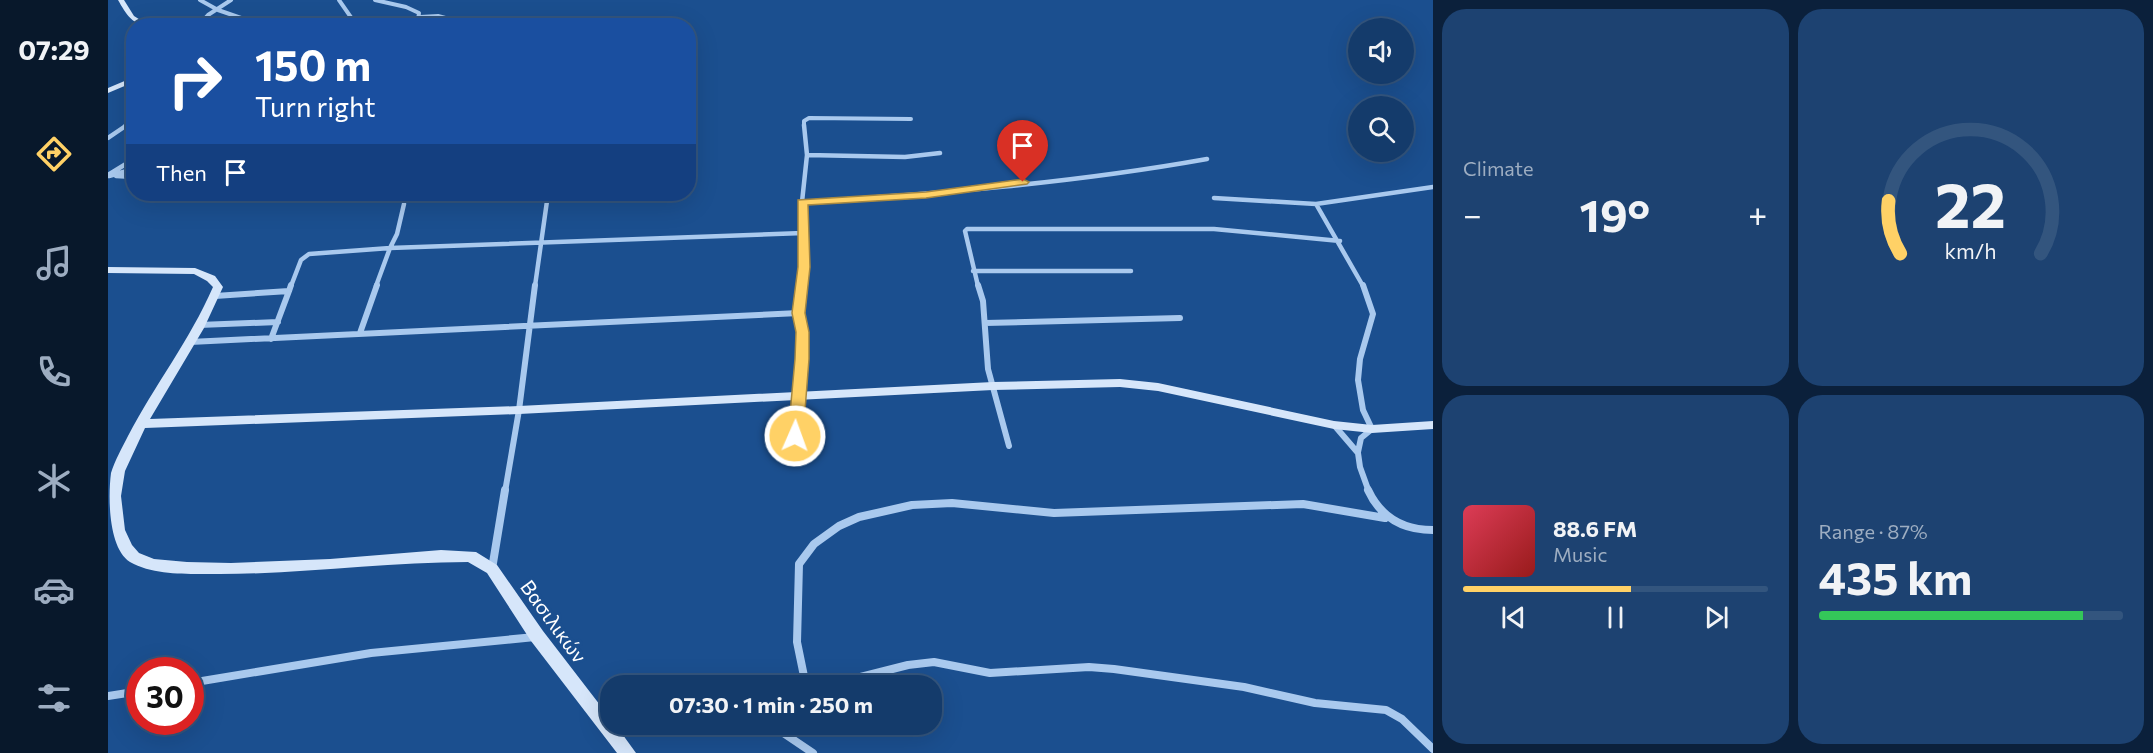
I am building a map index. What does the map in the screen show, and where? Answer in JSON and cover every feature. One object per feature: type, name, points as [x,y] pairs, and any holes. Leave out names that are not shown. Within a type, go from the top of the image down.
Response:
[{"type":"street","points":[[121,0],[135,18]]},
{"type":"street","points":[[200,0],[218,10],[241,18]]},
{"type":"street","points":[[205,18],[231,0]]},
{"type":"street","points":[[339,0],[351,18]]},
{"type":"street","points":[[375,0],[406,7],[419,13],[420,17],[445,18]]},
{"type":"street","points":[[108,92],[126,83]]},
{"type":"street","points":[[794,455],[802,359],[799,313],[804,267],[802,202],[807,155],[804,121],[810,118],[911,119]]},
{"type":"street","points":[[108,138],[126,126]]},
{"type":"street","points":[[807,155],[905,156],[940,153]]},
{"type":"street","points":[[802,202],[926,195],[1156,168],[1207,159]]},
{"type":"street","points":[[108,176],[126,164]]},
{"type":"street","points":[[108,176],[126,171]]},
{"type":"street","points":[[108,176],[126,177]]},
{"type":"street","points":[[1214,198],[1316,204],[1433,187]]},
{"type":"street","points":[[108,270],[195,271],[215,281],[218,287],[199,325],[140,423],[117,475],[114,498],[115,518],[122,542],[135,558],[154,566],[220,569],[457,555],[471,556],[492,569],[519,410],[540,243],[548,201]]},
{"type":"street","points":[[360,333],[397,234],[404,204]]},
{"type":"street","points":[[1316,204],[1340,240],[1363,285],[1373,313],[1361,351],[1358,387],[1362,414],[1372,429]]},
{"type":"street","points":[[1009,446],[988,369],[983,301],[965,231],[972,228],[1214,229],[1340,240]]},
{"type":"street","points":[[270,339],[301,260],[309,254],[631,237],[804,233]]},
{"type":"street","points":[[974,271],[1131,271]]},
{"type":"street","points":[[215,296],[289,291]]},
{"type":"street","points":[[189,342],[799,313]]},
{"type":"street","points":[[985,323],[1180,318]]},
{"type":"street","points":[[199,325],[278,322]]},
{"type":"street","points":[[140,423],[519,410],[1078,383],[1141,384],[1334,425],[1372,429],[1433,424]]},
{"type":"street","points":[[1334,425],[1358,452]]},
{"type":"street","points":[[1372,429],[1360,438],[1358,452],[1364,477],[1385,518]]},
{"type":"street","points":[[804,675],[797,642],[796,593],[799,564],[814,544],[839,526],[859,517],[912,505],[952,503],[1054,513],[1303,504],[1385,518],[1401,527],[1431,531]]},
{"type":"street","name":"Βασιλικών","points":[[492,569],[537,636],[627,753]]},
{"type":"street","points":[[204,681],[371,653],[537,636]]},
{"type":"street","points":[[871,675],[908,665],[934,662],[990,673],[1089,667],[1114,669],[1244,687],[1315,702],[1386,710],[1402,719],[1433,749]]},
{"type":"street","points":[[108,696],[126,693]]},
{"type":"street","points":[[786,735],[813,753]]},
{"type":"route","points":[[795,436],[802,359],[799,313],[804,267],[802,202],[926,195],[1023,182]]}]
